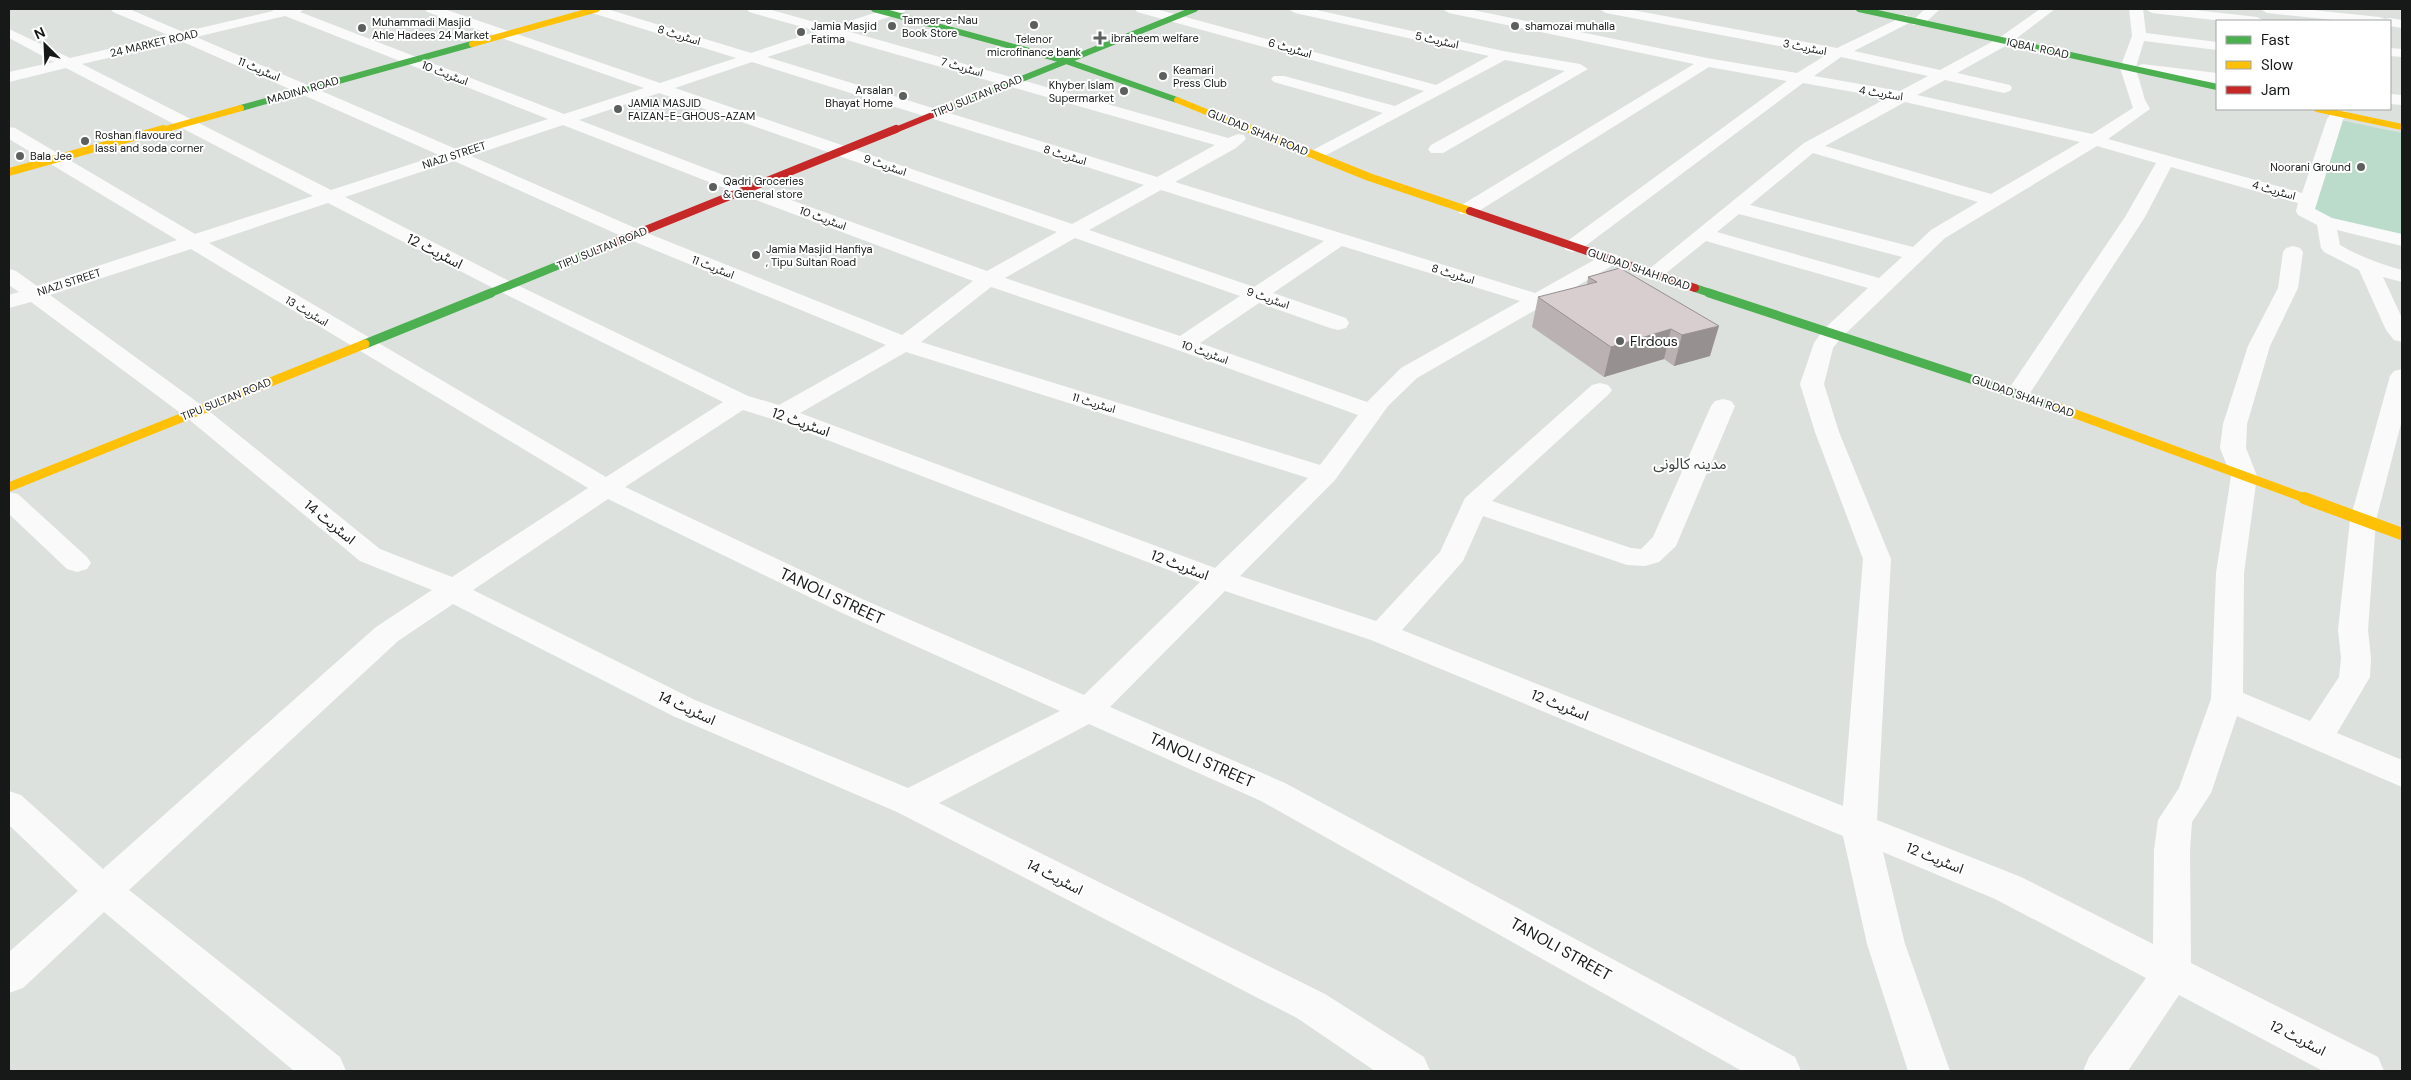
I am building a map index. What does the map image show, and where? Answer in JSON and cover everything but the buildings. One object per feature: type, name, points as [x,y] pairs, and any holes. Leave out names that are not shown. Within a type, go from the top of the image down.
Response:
[{"type":"street","name":"اسٹریٹ 11","points":[[118,9],[306,89],[635,235],[904,344],[1326,474]]},
{"type":"street","name":"اسٹریٹ 9","points":[[432,9],[1338,323]]},
{"type":"street","name":"MADINA ROAD","points":[[9,172],[596,9]]},
{"type":"street","name":"اسٹریٹ 8","points":[[596,9],[1537,300]]},
{"type":"street","name":"اسٹریٹ 7","points":[[754,9],[1014,81],[1230,144]]},
{"type":"street","name":"اسٹریٹ 6","points":[[1142,9],[1176,16],[1438,90]]},
{"type":"street","name":"TIPU SULTAN ROAD","points":[[9,487],[1195,9]]},
{"type":"street","name":"اسٹریٹ 5","points":[[1295,9],[1580,69],[1437,149]]},
{"type":"street","name":"اسٹریٹ 4","points":[[1449,9],[1485,12],[1623,45],[1799,79],[1900,96],[2095,140],[2308,200]]},
{"type":"street","name":"اسٹریٹ 3","points":[[1606,9],[1838,53],[2004,88]]},
{"type":"street","points":[[1623,45],[1684,9]]},
{"type":"street","name":"IQBAL ROAD","points":[[1865,9],[2216,87]]},
{"type":"street","points":[[1573,246],[1799,79],[1838,53],[1933,9]]},
{"type":"street","points":[[1653,274],[1810,146],[2004,41],[2048,9]]},
{"type":"street","points":[[2152,9],[2248,20]]},
{"type":"street","points":[[2267,9],[2370,20]]},
{"type":"street","name":"24 MARKET ROAD","points":[[9,78],[288,10]]},
{"type":"street","name":"اسٹریٹ 10","points":[[288,10],[746,190],[988,278],[1183,344],[1373,412]]},
{"type":"street","name":"NIAZI STREET","points":[[21,298],[833,31],[887,10]]},
{"type":"street","name":"GULDAD SHAH ROAD","points":[[887,10],[1066,61],[1151,90],[1369,176],[1832,334],[2018,393],[2402,534]]},
{"type":"street","points":[[1432,39],[1485,12]]},
{"type":"street","points":[[1929,1071],[1886,944],[1858,827],[1877,559],[1827,432],[1812,384],[1822,348],[1832,334],[1938,234],[2095,140],[2142,109],[2137,100],[2128,68],[2139,36],[2136,15],[2199,29]]},
{"type":"street","name":"اسٹریٹ 12","points":[[9,33],[506,287],[740,401],[781,414],[1221,580],[1382,632],[2008,888],[2363,1071]]},
{"type":"street","points":[[2139,36],[2216,46]]},
{"type":"street","points":[[1070,46],[1089,52]]},
{"type":"street","points":[[1317,155],[1503,54]]},
{"type":"street","points":[[1466,210],[1707,62]]},
{"type":"street","points":[[2128,68],[2216,78]]},
{"type":"street","points":[[1280,79],[1397,112]]},
{"type":"street","points":[[2321,110],[2402,127]]},
{"type":"street","points":[[2339,114],[2335,119],[2305,211],[2326,222],[2402,240]]},
{"type":"street","points":[[781,414],[904,344],[988,278],[1230,144],[1253,129]]},
{"type":"street","name":"اسٹریٹ 13","points":[[9,132],[606,488]]},
{"type":"street","points":[[1810,146],[1994,201]]},
{"type":"street","points":[[2018,393],[2135,217],[2167,159]]},
{"type":"street","points":[[1736,206],[1916,254]]},
{"type":"street","points":[[2326,222],[2331,248],[2344,257],[2368,267],[2402,276]]},
{"type":"street","points":[[1702,234],[1882,286]]},
{"type":"street","points":[[1183,344],[1340,240]]},
{"type":"street","points":[[2104,1071],[2172,973],[2172,850],[2175,820],[2194,793],[2227,699],[2230,573],[2244,476],[2233,448],[2235,424],[2259,346],[2288,288],[2293,252]]},
{"type":"street","points":[[908,803],[1088,710],[1326,474],[1380,401],[1409,373],[1610,259]]},
{"type":"street","points":[[2368,267],[2397,330],[2402,335]]},
{"type":"street","name":"اسٹریٹ 14","points":[[9,276],[21,298],[195,412],[370,555],[440,582],[453,592],[684,708],[908,803],[1311,1006],[1409,1071]]},
{"type":"street","points":[[2317,738],[2354,677],[2356,658],[2353,630],[2363,520],[2402,376]]},
{"type":"street","points":[[1382,632],[1453,555],[1474,504],[1600,390]]},
{"type":"street","points":[[9,976],[387,634],[740,401]]},
{"type":"street","points":[[1474,504],[1627,556],[1641,558],[1653,555],[1666,540],[1723,406]]},
{"type":"street","name":"TANOLI STREET","points":[[606,488],[852,606],[1273,792],[1516,924],[1780,1071]]},
{"type":"street","points":[[9,500],[77,563]]},
{"type":"street","points":[[2227,699],[2402,774]]},
{"type":"street","points":[[9,804],[105,890],[325,1071]]},
{"type":"green space","name":"Noorani Ground","points":[[2335,119],[2402,133],[2402,240],[2326,222],[2305,211]]},
{"type":"traffic: fast","points":[[874,9],[1066,61],[1177,100]]},
{"type":"traffic: fast","points":[[952,107],[1195,9]]},
{"type":"traffic: fast","points":[[1859,9],[2216,87]]},
{"type":"traffic: fast","points":[[241,108],[472,44]]},
{"type":"traffic: fast","points":[[365,344],[596,250]]},
{"type":"traffic: fast","points":[[1695,288],[2059,408]]},
{"type":"traffic: slow","points":[[472,44],[597,9]]},
{"type":"traffic: slow","points":[[1177,100],[1369,177],[1470,211]]},
{"type":"traffic: slow","points":[[9,172],[241,108]]},
{"type":"traffic: slow","points":[[2322,110],[2402,127]]},
{"type":"traffic: slow","points":[[9,487],[365,344]]},
{"type":"traffic: slow","points":[[2059,408],[2402,534]]},
{"type":"traffic: jam","points":[[596,250],[952,107]]},
{"type":"traffic: jam","points":[[1470,211],[1695,288]]},
{"type":"place","name":"Telenor microfinance bank","points":[[1034,25]]},
{"type":"place","name":"Tameer-e-Nau Book Store","points":[[892,26]]},
{"type":"place","name":"shamozai muhalla","points":[[1515,26]]},
{"type":"place","name":"Muhammadi Masjid Ahle Hadees 24 Market","points":[[362,28]]},
{"type":"place","name":"Jamia Masjid Fatima","points":[[801,32]]},
{"type":"place","name":"ibraheem welfare","points":[[1100,38]]},
{"type":"place","name":"Keamari Press Club","points":[[1163,76]]},
{"type":"place","name":"Khyber Islam Supermarket","points":[[1124,91]]},
{"type":"place","name":"Arsalan Bhayat Home","points":[[903,96]]},
{"type":"place","name":"JAMIA MASJID FAIZAN-E-GHOUS-AZAM","points":[[618,109]]},
{"type":"place","name":"Roshan flavoured lassi and soda corner","points":[[85,141]]},
{"type":"place","name":"Bala Jee","points":[[20,156]]},
{"type":"place","name":"Noorani Ground","points":[[2361,167]]},
{"type":"place","name":"Qadri Groceries & General store","points":[[713,187]]},
{"type":"place","name":"Jamia Masjid Hanfiya , Tipu Sultan Road","points":[[756,255]]},
{"type":"place","name":"FIrdous","points":[[1620,341]]},
{"type":"district","name":"مدینہ کالونی","points":[[1690,464]]}]
